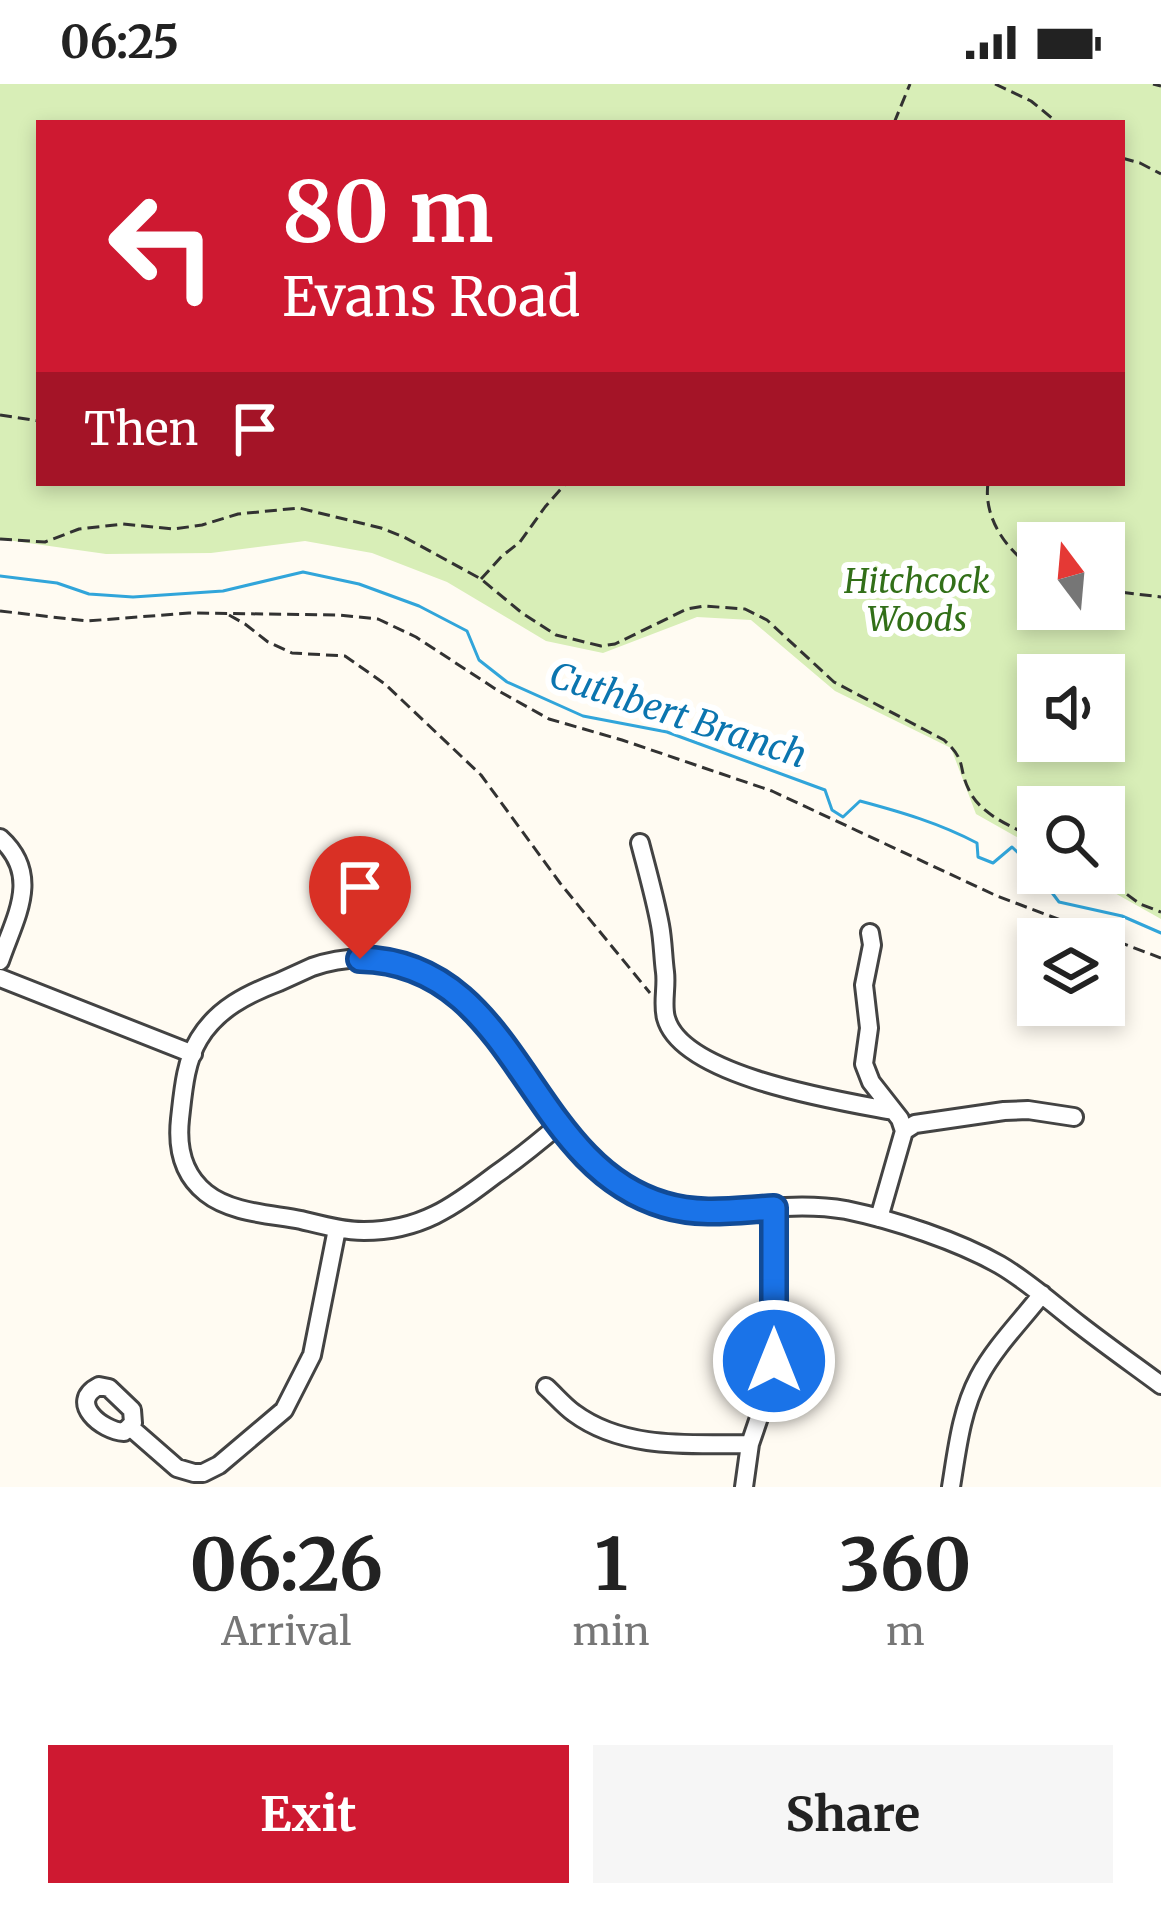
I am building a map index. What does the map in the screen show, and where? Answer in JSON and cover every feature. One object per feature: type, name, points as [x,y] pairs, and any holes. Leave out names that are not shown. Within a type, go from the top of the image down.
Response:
[{"type":"street","points":[[0,838],[17,858],[24,880],[0,962]]},
{"type":"street","points":[[640,844],[661,928],[664,1014],[683,1044],[706,1059],[776,1087],[893,1111]]},
{"type":"street","points":[[870,933],[864,985],[869,1028],[864,1064],[904,1131],[880,1218]]},
{"type":"street","points":[[560,1124],[472,1195],[432,1218],[370,1232],[250,1211],[216,1200],[197,1185],[184,1165],[179,1142],[182,1101],[196,1042],[234,1003],[327,963],[398,962],[441,980],[465,999],[596,1167],[626,1189],[648,1200],[698,1211],[821,1206],[880,1218],[976,1253],[1015,1274],[1161,1385]]},
{"type":"street","points":[[0,978],[193,1054]]},
{"type":"street","points":[[904,1131],[915,1124],[1004,1111],[1074,1117]]},
{"type":"street","points":[[744,1487],[750,1444],[774,1361],[774,1208]]},
{"type":"street","points":[[130,1427],[177,1468],[203,1473],[284,1410],[312,1355],[337,1229]]},
{"type":"street","points":[[951,1487],[964,1415],[976,1381],[1042,1294]]},
{"type":"street","points":[[546,1387],[572,1412],[623,1436],[750,1444]]},
{"type":"path","points":[[895,120],[910,84]]},
{"type":"path","points":[[995,84],[1031,101],[1054,120]]},
{"type":"path","points":[[1153,84],[1161,86]]},
{"type":"path","points":[[1125,159],[1161,174]]},
{"type":"path","points":[[0,415],[36,421]]},
{"type":"path","points":[[481,578],[520,542],[563,486]]},
{"type":"path","points":[[988,486],[993,524],[1017,553]]},
{"type":"path","points":[[0,539],[45,542],[79,530],[123,524],[174,529],[238,514],[299,508],[393,532],[481,578],[556,635],[601,646],[615,644],[687,609],[745,609],[767,620],[834,682],[944,740],[958,753],[968,790],[983,810],[1017,829]]},
{"type":"path","points":[[1125,591],[1161,597]]},
{"type":"path","points":[[0,611],[87,621],[189,613],[378,619],[549,719],[772,791],[997,896],[1161,958]]},
{"type":"path","points":[[228,614],[292,653],[346,656],[402,699],[482,775],[664,1014]]},
{"type":"path","points":[[1125,893],[1161,912]]},
{"type":"green space","name":"Hitchcock Woods","points":[[0,84],[1161,84],[1161,919],[1116,894],[1125,894],[1125,786],[1017,786],[1017,837],[976,814],[951,748],[835,691],[751,620],[697,617],[603,653],[546,641],[447,582],[372,553],[305,541],[211,553],[106,554],[0,539]]},
{"type":"waterway","name":"Cuthbert Branch","points":[[0,576],[57,583],[89,594],[133,597],[223,591],[303,572],[359,584],[419,606],[467,631],[479,660],[507,682],[583,716],[667,732],[825,790],[832,810],[843,817],[860,801],[920,819],[977,843],[978,857],[993,863],[1012,847],[1059,902],[1122,916],[1161,933]]},
{"type":"route","points":[[360,959],[413,967],[441,980],[465,999],[570,1139],[626,1189],[680,1209],[774,1208],[774,1361]]}]
